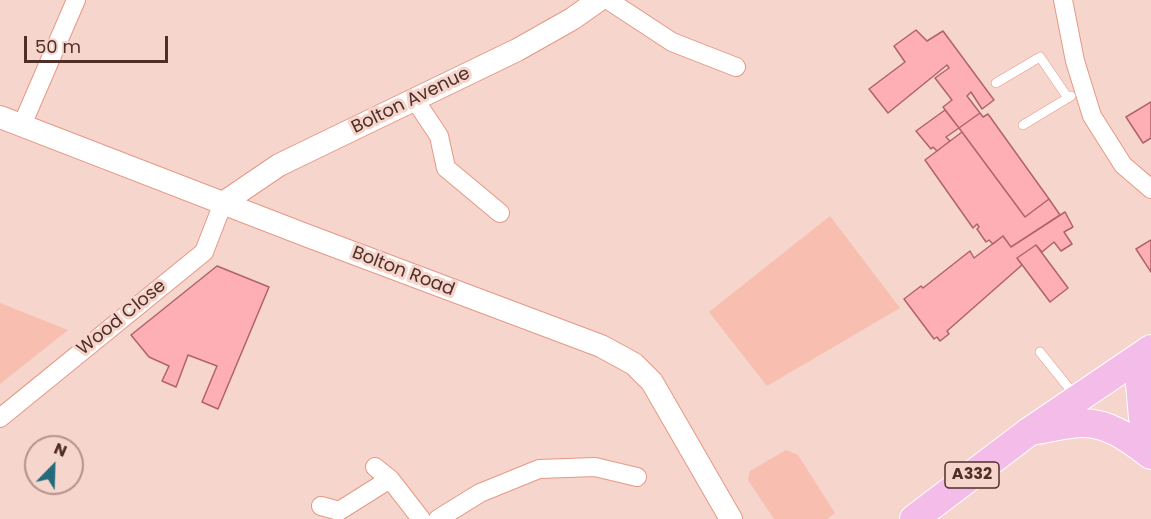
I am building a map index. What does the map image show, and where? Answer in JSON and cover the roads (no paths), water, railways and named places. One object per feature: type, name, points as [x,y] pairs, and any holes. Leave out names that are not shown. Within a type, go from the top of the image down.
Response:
[{"type":"main road","name":"A332","points":[[914,519],[1030,431],[1151,349]]},
{"type":"main road","points":[[1151,362],[1140,384],[1143,418],[1151,436]]},
{"type":"main road","name":"A332","points":[[1030,431],[1084,423],[1104,426],[1124,435],[1151,455]]},
{"type":"street","points":[[22,125],[76,0]]},
{"type":"street","name":"Bolton Avenue","points":[[223,203],[279,165],[517,50],[572,19],[599,0]]},
{"type":"street","points":[[608,0],[672,42],[736,67]]},
{"type":"street","points":[[1063,0],[1075,62],[1076,93],[1123,165],[1148,182]]},
{"type":"street","points":[[415,100],[439,136],[446,168],[500,213]]},
{"type":"street","name":"Bolton Road","points":[[0,117],[601,346],[634,364],[652,382],[731,519]]},
{"type":"street","name":"Wood Close","points":[[0,418],[204,252],[223,203]]},
{"type":"street","points":[[375,467],[390,479],[421,519]]},
{"type":"street","points":[[438,519],[480,493],[539,469],[595,467],[637,477]]},
{"type":"street","points":[[321,506],[339,511],[390,479]]},
{"type":"lane","points":[[996,84],[1040,57],[1076,93],[1023,125]]},
{"type":"lane","points":[[1040,352],[1077,399]]}]
